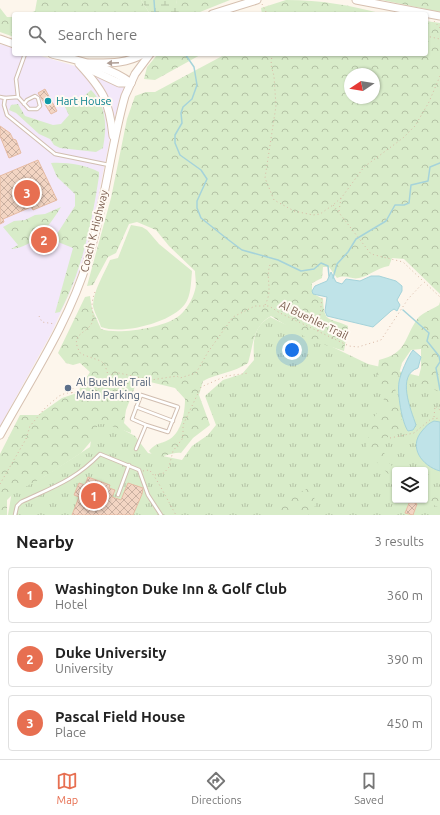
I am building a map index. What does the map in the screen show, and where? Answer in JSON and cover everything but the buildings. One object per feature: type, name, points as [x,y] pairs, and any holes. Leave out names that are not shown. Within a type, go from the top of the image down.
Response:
[{"type":"main road","points":[[218,12],[257,0]]},
{"type":"main road","points":[[356,0],[419,12]]},
{"type":"main road","points":[[428,14],[440,16]]},
{"type":"main road","points":[[0,39],[12,43]]},
{"type":"main road","points":[[58,56],[78,62],[119,83],[130,83]]},
{"type":"main road","points":[[78,62],[116,63],[139,56]]},
{"type":"main road","name":"Coach K Highway","points":[[0,435],[61,325],[77,291],[90,254],[123,102],[130,83],[149,56]]},
{"type":"main road","points":[[78,62],[96,82],[105,96],[110,112],[114,142]]},
{"type":"lane","points":[[24,56],[16,79],[18,97],[24,104],[29,109],[37,109],[40,106],[38,98],[35,96],[27,100],[24,104]]},
{"type":"lane","points":[[0,97],[18,97]]},
{"type":"lane","points":[[4,98],[4,112],[55,154],[109,165]]},
{"type":"lane","points":[[140,395],[178,407],[173,421],[168,432],[132,419],[140,395]]},
{"type":"lane","points":[[136,407],[173,421]]},
{"type":"lane","points":[[136,449],[146,425]]},
{"type":"lane","points":[[15,515],[17,506],[21,502],[71,479],[89,466],[100,454],[136,468],[140,473],[148,495],[161,515]]},
{"type":"lane","points":[[118,495],[129,465]]},
{"type":"path","points":[[260,0],[266,12]]},
{"type":"path","points":[[428,36],[440,39]]},
{"type":"path","points":[[272,56],[271,65],[274,76],[276,106],[265,178],[274,200],[280,204],[307,214],[320,214],[333,205],[342,197],[364,167],[403,138],[415,126],[429,102],[440,76]]},
{"type":"path","points":[[339,211],[342,197]]},
{"type":"path","points":[[333,205],[339,211],[342,219],[371,254],[403,262],[423,283],[440,297]]},
{"type":"path","points":[[265,305],[270,286],[266,272],[271,262]]},
{"type":"path","name":"Al Buehler Trail","points":[[109,378],[114,372],[151,380],[176,376],[180,378],[191,376],[196,373],[208,352],[233,317],[250,307],[265,305],[318,332],[353,347],[369,345],[381,340],[404,305],[423,283]]},
{"type":"path","points":[[0,484],[26,439],[28,430],[38,416],[59,396],[95,391],[101,388],[109,378],[105,365],[101,361],[82,354],[77,346],[77,339],[80,334],[91,324],[93,319],[92,309],[95,292]]},
{"type":"path","points":[[318,332],[322,298]]},
{"type":"path","points":[[39,316],[42,322],[61,325]]},
{"type":"path","points":[[155,475],[164,473],[169,467],[174,451],[183,438],[183,425],[201,388],[226,376],[249,373]]},
{"type":"path","points":[[72,393],[73,387]]},
{"type":"path","points":[[434,418],[435,406],[440,410]]},
{"type":"path","points":[[390,438],[414,433],[434,418],[440,418]]},
{"type":"path","points":[[140,473],[147,470],[155,475],[176,515]]},
{"type":"shaded area","points":[[0,44],[12,47],[12,56],[41,56],[75,66],[125,85],[113,123],[94,218],[83,263],[52,332],[0,426]]},
{"type":"green space","points":[[37,0],[141,0],[149,12],[32,12],[35,11]]},
{"type":"green space","points":[[141,0],[176,0],[179,12],[149,12]]},
{"type":"green space","points":[[176,0],[230,0],[200,12],[178,12]]},
{"type":"green space","points":[[286,0],[335,4],[375,12],[262,12],[261,8]]},
{"type":"green space","points":[[382,0],[440,0],[440,12]]},
{"type":"green space","points":[[0,8],[7,17],[12,17],[12,36],[0,32]]},
{"type":"green space","points":[[428,21],[440,23],[440,294],[404,259],[392,258],[389,266],[380,268],[363,277],[356,278],[337,278],[329,267],[323,267],[322,278],[312,283],[312,293],[323,299],[326,316],[348,326],[344,351],[310,340],[271,316],[260,325],[257,331],[248,363],[237,369],[203,381],[199,395],[210,425],[193,438],[181,453],[155,458],[149,451],[157,444],[174,436],[182,421],[185,399],[175,388],[146,381],[136,384],[126,410],[124,423],[131,430],[131,433],[106,424],[98,424],[92,440],[81,453],[49,474],[14,493],[7,500],[7,515],[0,515],[0,454],[20,415],[38,415],[62,398],[77,393],[90,372],[80,363],[73,365],[66,363],[58,353],[85,297],[90,296],[92,309],[101,329],[108,331],[128,331],[139,330],[169,322],[182,313],[188,306],[194,294],[196,285],[195,271],[169,246],[156,230],[137,222],[129,224],[116,253],[108,257],[93,285],[87,286],[111,198],[127,119],[135,96],[146,92],[155,92],[222,56],[428,56]]},
{"type":"green space","points":[[156,56],[198,56],[155,80],[144,79],[147,67]]},
{"type":"green space","points":[[91,90],[96,96],[103,110],[105,125],[103,148],[96,152],[60,148],[54,145],[50,139],[39,134],[16,113],[9,110],[11,105],[18,104],[25,116],[53,125],[61,124],[69,115],[64,105],[82,98]]},
{"type":"green space","points":[[51,163],[76,164],[99,172],[93,211],[80,263],[68,296],[60,312],[55,313],[73,248],[53,240],[75,206],[75,194],[57,177]]},
{"type":"green space","points":[[61,207],[52,221],[34,240],[20,247],[11,249],[18,245],[3,227],[14,221],[25,220],[35,215],[45,214]]},
{"type":"green space","points":[[131,225],[142,227],[147,230],[159,244],[192,271],[187,301],[178,311],[169,317],[146,326],[121,329],[101,327],[94,311],[93,300],[110,260],[118,258]]},
{"type":"green space","points":[[440,302],[440,392],[417,383],[421,368],[421,349],[411,350],[402,363],[395,388],[403,425],[402,430],[386,438],[381,445],[388,462],[393,467],[392,478],[369,454],[366,446],[373,418],[383,406],[385,390],[377,376],[379,360],[388,357],[400,349],[418,318],[439,305]]},
{"type":"green space","points":[[270,317],[368,364],[440,381],[440,515],[8,515],[12,491],[45,476],[90,447],[95,415],[135,436],[148,453],[182,460],[192,446],[208,435],[216,425],[205,396],[223,380],[242,374],[254,360],[255,335],[260,325]]},
{"type":"green space","points":[[309,488],[314,494],[315,506],[308,515],[272,515],[296,494]]},
{"type":"green space","points":[[428,492],[440,495],[440,508],[428,502]]},
{"type":"water","points":[[331,272],[336,282],[342,284],[346,279],[360,281],[371,276],[379,276],[396,281],[402,286],[402,291],[397,300],[400,305],[397,311],[394,309],[391,311],[373,327],[327,316],[325,311],[327,297],[313,294],[312,291],[315,286],[327,281]]},
{"type":"water","points":[[413,350],[421,357],[418,368],[411,372],[406,385],[409,402],[416,425],[413,430],[408,431],[402,415],[399,400],[399,387],[403,370]]},
{"type":"water","points":[[434,421],[440,422],[440,471],[433,469],[423,460],[419,455],[416,443],[418,437],[426,426]]},
{"type":"waterway","points":[[154,0],[155,12]]},
{"type":"waterway","points":[[186,56],[194,67],[197,85],[192,99],[183,107],[181,113],[182,123],[175,135],[175,143],[180,155],[201,170],[207,179],[197,201],[197,208],[201,218],[242,250],[278,260],[301,271],[314,269],[321,263],[328,266],[329,276]]},
{"type":"waterway","points":[[333,278],[337,264],[348,252],[356,239],[386,221],[395,205],[404,205],[409,203],[411,185],[428,181],[430,167],[440,163]]},
{"type":"waterway","points":[[403,310],[429,333],[427,341],[439,356],[440,361]]},
{"type":"waterway","points":[[440,362],[436,368],[440,390]]},
{"type":"place","name":"Hart House","points":[[48,101]]},
{"type":"place","name":"Pascal Field House","points":[[27,193]]},
{"type":"place","name":"Duke University","points":[[44,240]]},
{"type":"place","name":"Al Buehler Trail Main Parking","points":[[68,388]]},
{"type":"place","name":"Washington Duke Inn & Golf Club","points":[[94,496]]}]
